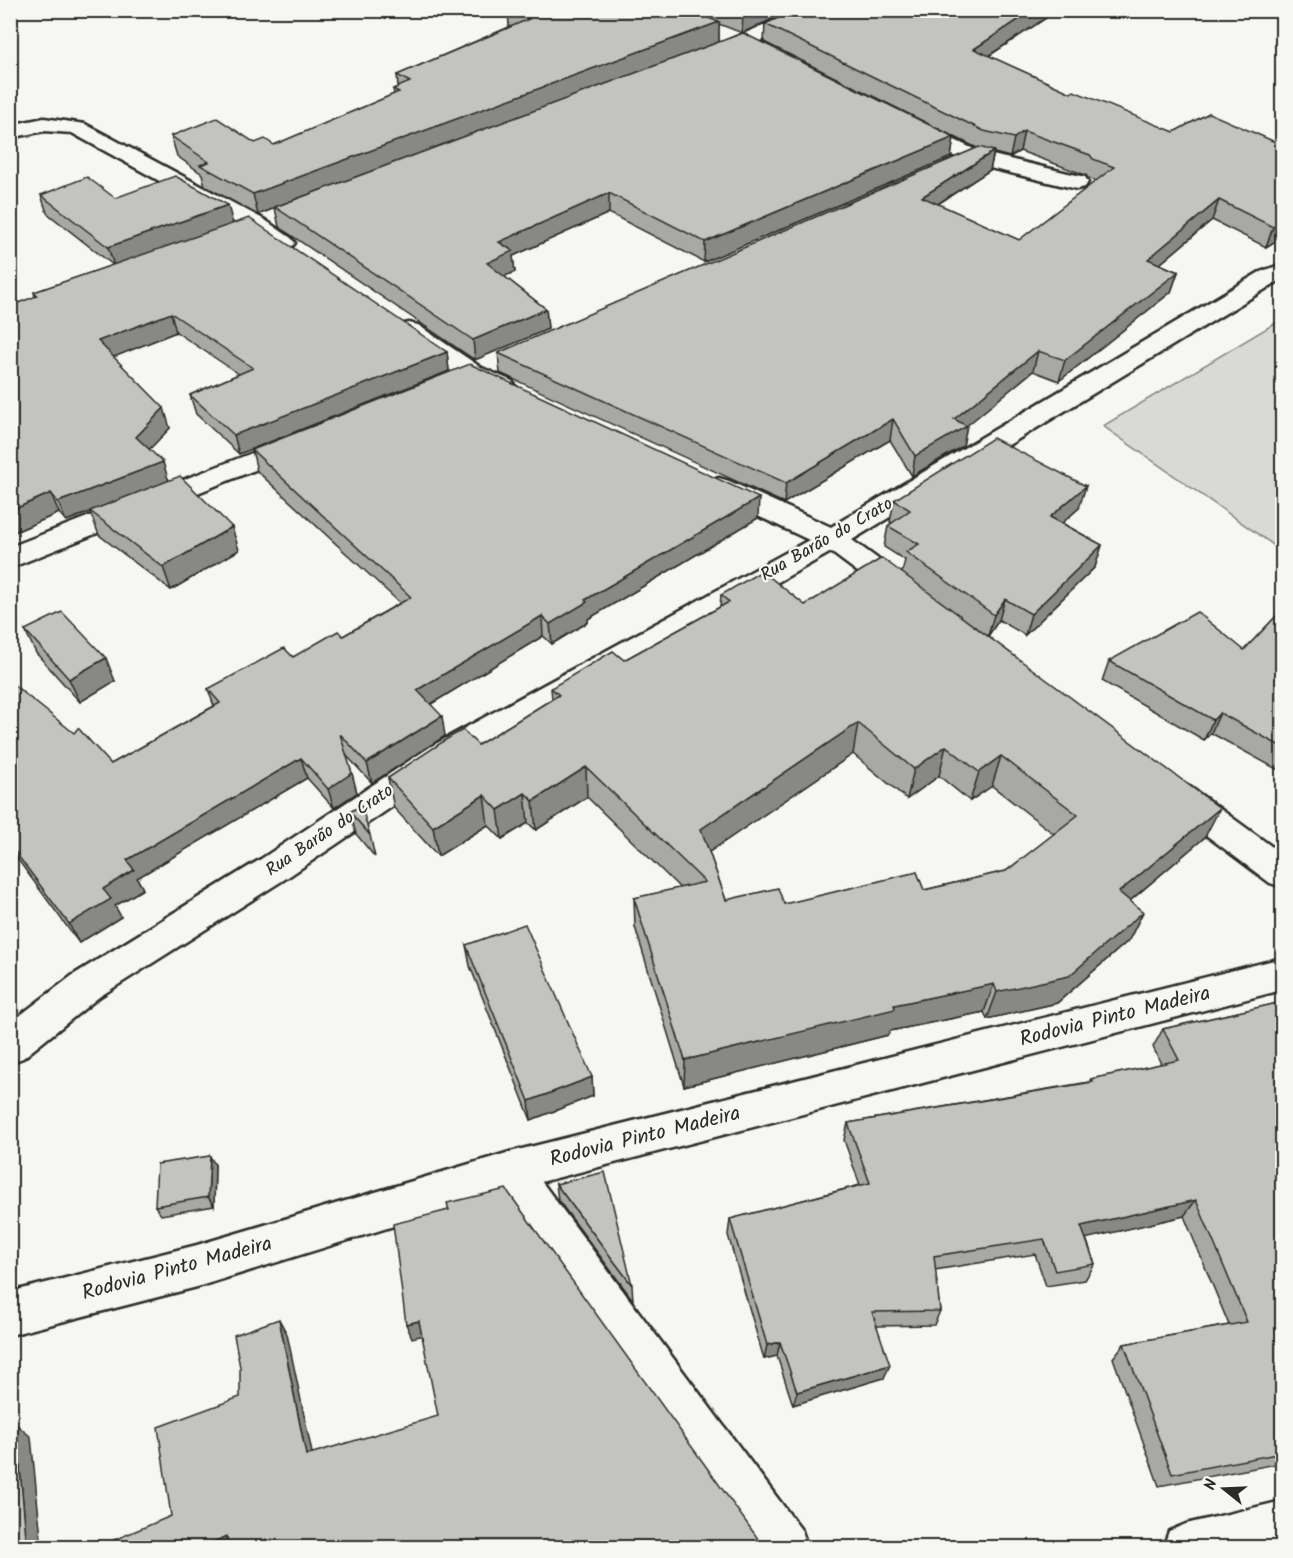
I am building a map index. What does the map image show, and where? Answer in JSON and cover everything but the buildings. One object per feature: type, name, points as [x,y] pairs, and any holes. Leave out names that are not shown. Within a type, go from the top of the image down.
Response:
[{"type":"street","points":[[699,59],[816,10]]},
{"type":"street","points":[[710,30],[743,42],[764,53]]},
{"type":"street","points":[[890,115],[973,157],[1077,182]]},
{"type":"street","points":[[10,132],[35,124],[59,124],[78,128],[257,225],[306,259]]},
{"type":"street","points":[[941,171],[973,157]]},
{"type":"street","name":"Rua Barão do Crato","points":[[10,1046],[86,986],[273,869],[442,756],[832,539],[1268,277],[1282,271]]},
{"type":"street","points":[[385,313],[462,378],[528,398]]},
{"type":"street","points":[[462,378],[506,359]]},
{"type":"street","points":[[10,558],[319,435]]},
{"type":"street","points":[[690,474],[832,539],[928,610]]},
{"type":"street","points":[[1158,781],[1282,873]]},
{"type":"street","name":"Rodovia Pinto Madeira","points":[[10,1314],[197,1266],[510,1172],[1282,974]]},
{"type":"street","points":[[510,1172],[785,1548]]},
{"type":"street","points":[[1186,1548],[1282,1524]]},
{"type":"shaded area","points":[[1282,319],[1282,551],[1103,426]]}]
